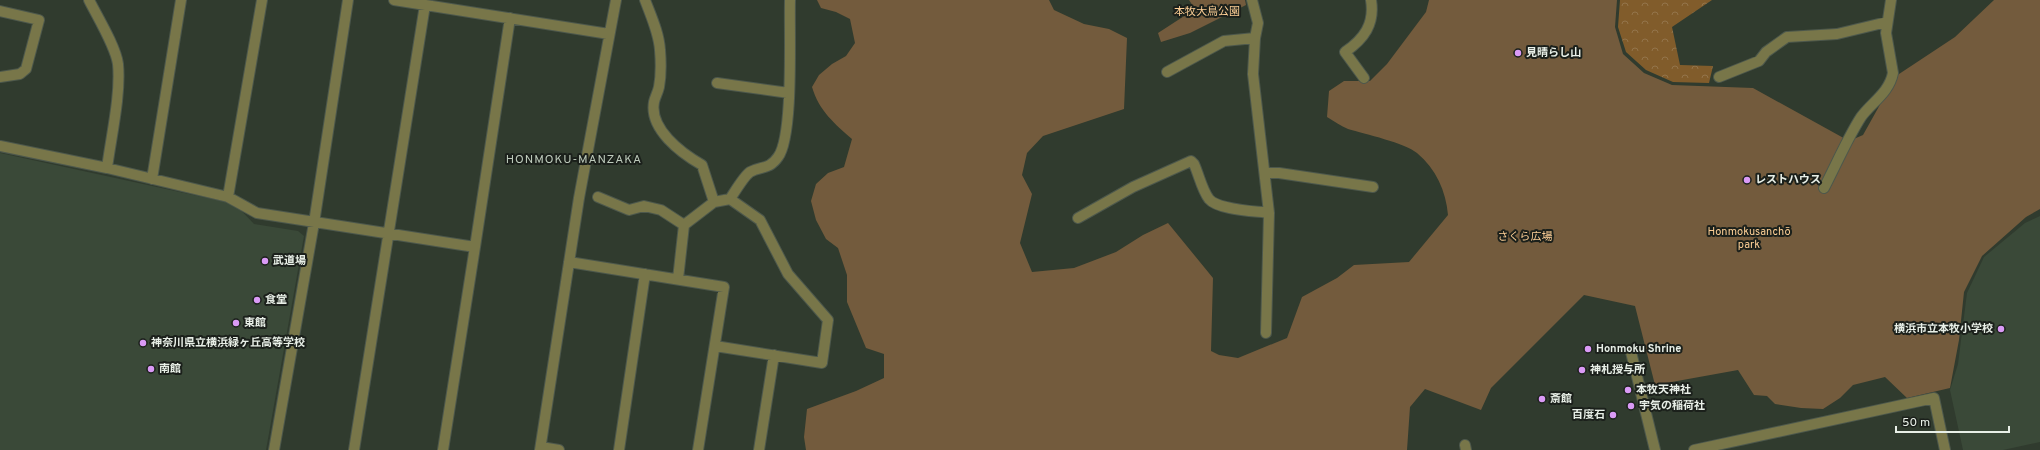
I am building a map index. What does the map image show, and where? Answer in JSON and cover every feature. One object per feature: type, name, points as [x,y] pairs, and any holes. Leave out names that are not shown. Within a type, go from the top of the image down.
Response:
[{"type":"street","points":[[89,0],[106,34],[118,63],[118,89],[107,168]]},
{"type":"street","points":[[152,179],[181,0]]},
{"type":"street","points":[[228,197],[262,0]]},
{"type":"street","points":[[274,450],[314,223],[348,0]]},
{"type":"street","points":[[394,0],[609,34]]},
{"type":"street","points":[[559,450],[541,448],[570,262],[616,0]]},
{"type":"street","points":[[645,0],[660,41],[658,89],[654,102],[655,118],[659,127],[689,157],[702,164],[714,202]]},
{"type":"street","points":[[678,279],[684,225],[714,202],[730,199],[749,172],[770,167],[779,156],[786,135],[789,93],[790,0]]},
{"type":"street","points":[[1252,0],[1256,10],[1258,23],[1255,38],[1253,74],[1269,213],[1266,333]]},
{"type":"street","points":[[1364,78],[1345,52],[1359,42],[1368,30],[1373,10],[1371,0]]},
{"type":"street","points":[[1824,188],[1861,118],[1871,104],[1881,97],[1892,80],[1893,73],[1887,44],[1887,22],[1891,0]]},
{"type":"street","points":[[354,450],[425,5]]},
{"type":"street","points":[[0,11],[39,20],[26,69],[20,74],[0,77]]},
{"type":"street","points":[[443,450],[510,18]]},
{"type":"street","points":[[1719,77],[1759,61],[1766,52],[1787,37],[1837,34],[1887,22]]},
{"type":"street","points":[[1167,72],[1224,41],[1255,38]]},
{"type":"street","points":[[718,83],[789,93]]},
{"type":"street","points":[[0,146],[107,168],[228,197],[257,214],[475,247]]},
{"type":"street","points":[[1078,218],[1133,187],[1191,162],[1194,164],[1208,197],[1213,202],[1243,210],[1269,213]]},
{"type":"street","points":[[1265,173],[1279,173],[1373,187]]},
{"type":"street","points":[[598,197],[629,210],[644,206],[661,210],[684,225]]},
{"type":"street","points":[[715,346],[822,363],[828,320],[788,274],[760,220],[730,199]]},
{"type":"street","points":[[570,262],[724,287],[698,450]]},
{"type":"street","points":[[619,450],[645,274]]},
{"type":"street","points":[[1632,352],[1655,450]]},
{"type":"street","points":[[759,450],[774,355]]},
{"type":"street","points":[[1694,450],[1934,398],[1945,450]]},
{"type":"shaded area","name":"神奈川県立横浜緑ヶ丘高等学校","points":[[0,153],[235,204],[254,224],[298,231],[304,236],[266,450],[0,450]]},
{"type":"shaded area","name":"横浜市立本牧小学校","points":[[2040,216],[2040,442],[2003,450],[1963,450],[1950,390],[1958,364],[1967,293],[1984,257],[2025,223]]},
{"type":"green space","name":"Honmokusanchō park","points":[[817,0],[1049,0],[1054,10],[1084,24],[1109,29],[1127,38],[1124,109],[1043,136],[1027,153],[1022,175],[1032,194],[1020,243],[1032,272],[1074,268],[1116,252],[1143,235],[1168,223],[1213,278],[1211,351],[1219,355],[1238,358],[1287,338],[1302,297],[1337,278],[1354,265],[1409,262],[1448,215],[1445,197],[1435,173],[1417,153],[1394,142],[1348,129],[1327,117],[1329,91],[1344,81],[1370,81],[1387,64],[1426,12],[1429,0],[1617,0],[1615,27],[1623,54],[1644,73],[1672,85],[1753,88],[1849,141],[1863,135],[1896,76],[1955,37],[1994,0],[2040,0],[2040,209],[2026,217],[1982,256],[1964,292],[1959,340],[1950,388],[1907,398],[1885,377],[1853,385],[1840,398],[1823,409],[1801,408],[1775,404],[1767,396],[1754,395],[1738,370],[1655,385],[1635,306],[1584,295],[1491,388],[1481,410],[1425,389],[1410,407],[1407,450],[806,450],[804,437],[807,409],[856,391],[884,378],[884,354],[866,348],[847,302],[847,275],[838,248],[826,239],[816,220],[811,201],[816,184],[828,173],[844,167],[852,139],[823,110],[812,87],[819,75],[832,64],[846,56],[855,43],[850,19],[836,12],[821,8]]},
{"type":"green space","name":"本牧大鳥公園","points":[[1189,0],[1245,0],[1246,5],[1190,33],[1161,42],[1158,33],[1195,9]]},
{"type":"green space","points":[[1620,0],[1712,0],[1672,27],[1680,65],[1713,66],[1709,83],[1673,82],[1646,70],[1626,52],[1618,27]]},
{"type":"place","name":"見晴らし山","points":[[1518,53]]},
{"type":"place","name":"レストハウス","points":[[1747,180]]},
{"type":"place","name":"武道場","points":[[265,261]]},
{"type":"place","name":"食堂","points":[[257,300]]},
{"type":"place","name":"東館","points":[[236,323]]},
{"type":"place","name":"横浜市立本牧小学校","points":[[2001,329]]},
{"type":"place","name":"神奈川県立横浜緑ヶ丘高等学校","points":[[143,343]]},
{"type":"place","name":"Honmoku Shrine","points":[[1588,349]]},
{"type":"place","name":"南館","points":[[151,369]]},
{"type":"place","name":"神札授与所","points":[[1582,370]]},
{"type":"place","name":"本牧天神社","points":[[1628,390]]},
{"type":"place","name":"斎館","points":[[1542,399]]},
{"type":"place","name":"宇気の稲荷社","points":[[1631,406]]},
{"type":"place","name":"百度石","points":[[1613,415]]},
{"type":"district","name":"HONMOKU-MANZAKA","points":[[574,160]]},
{"type":"park label","name":"さくら広場","points":[[1525,237]]}]
